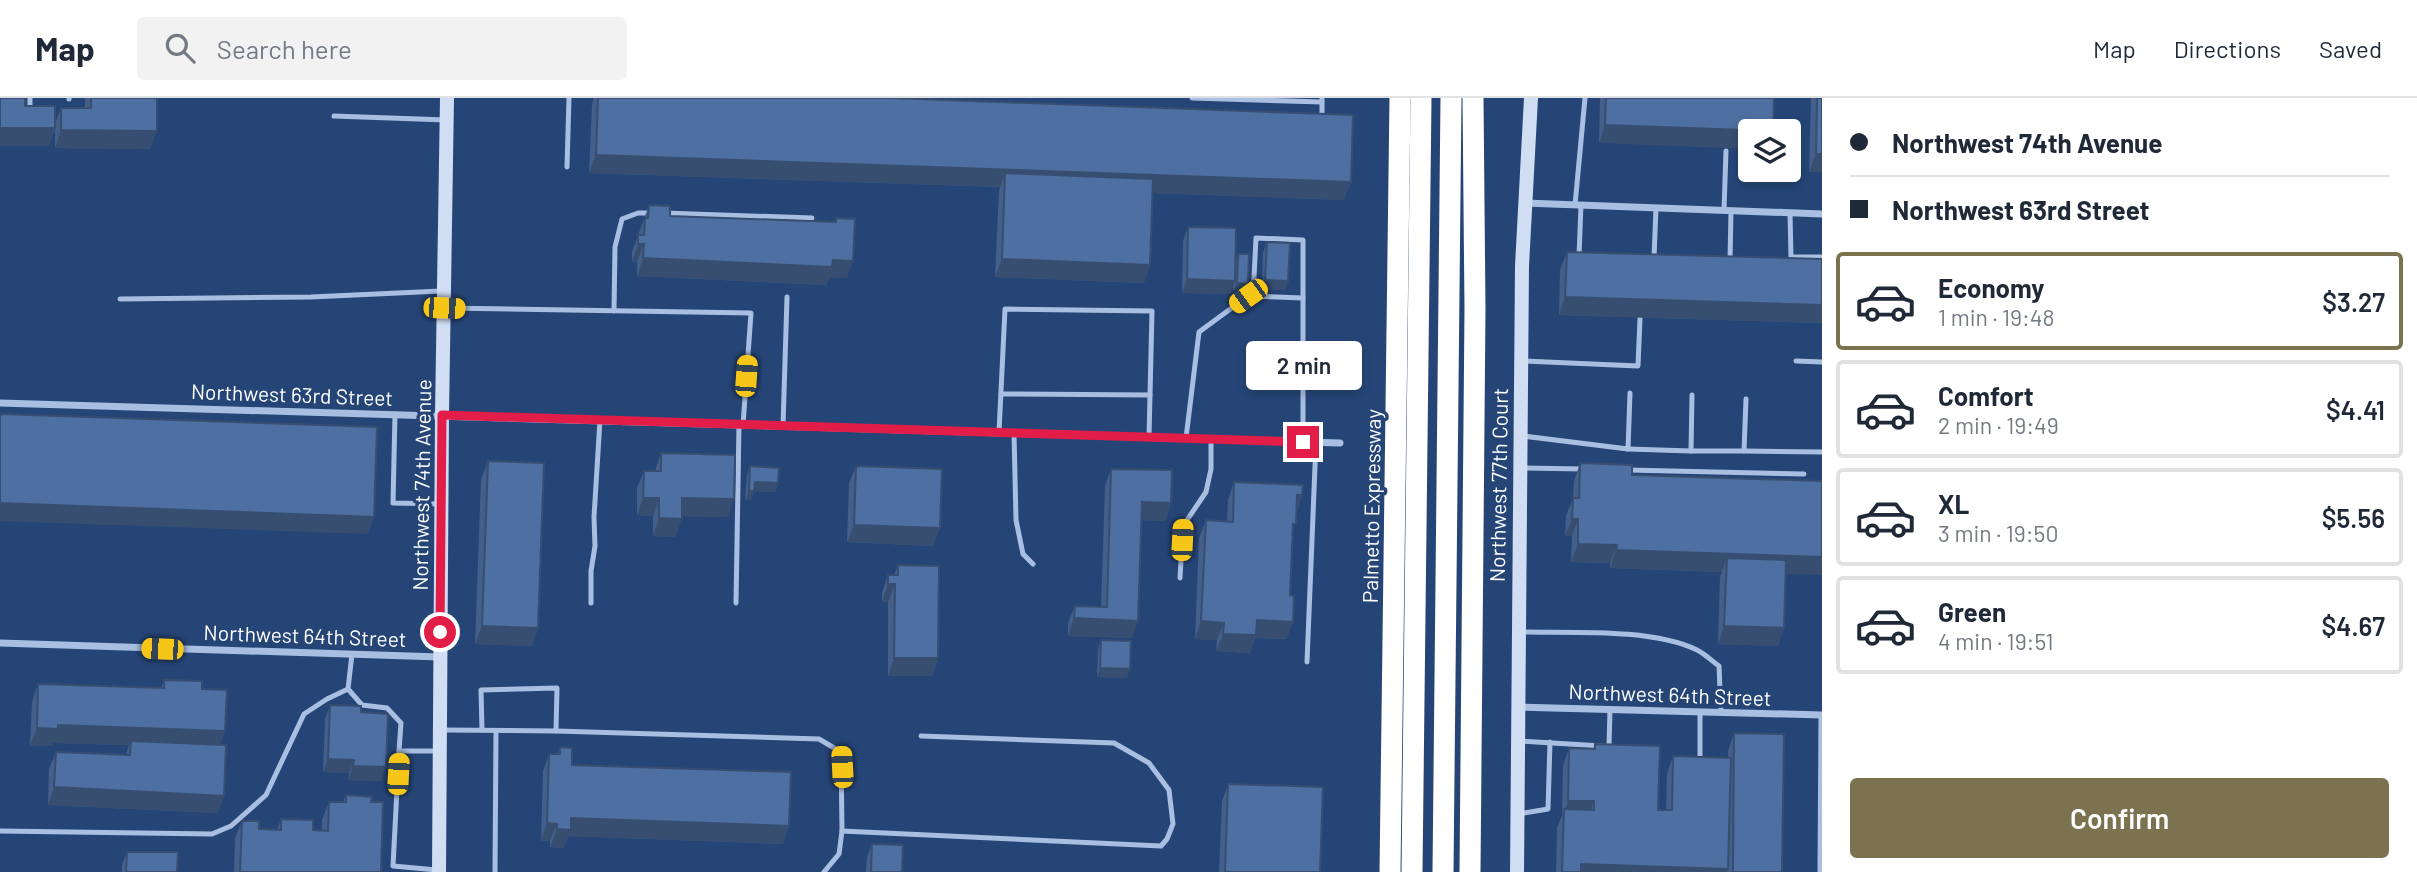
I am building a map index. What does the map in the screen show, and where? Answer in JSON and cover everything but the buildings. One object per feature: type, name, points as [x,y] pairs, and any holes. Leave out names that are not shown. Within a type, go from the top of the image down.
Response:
[{"type":"highway","name":"Palmetto Expressway","points":[[1390,872],[1400,98]]},
{"type":"highway","points":[[1412,872],[1420,98]]},
{"type":"highway","points":[[1443,872],[1451,98]]},
{"type":"highway","points":[[1469,872],[1475,309],[1473,98]]},
{"type":"highway","points":[[1474,166],[1483,98]]},
{"type":"street","name":"Northwest 74th Avenue","points":[[439,871],[447,98]]},
{"type":"street","name":"Northwest 77th Court","points":[[1517,872],[1521,361],[1524,203],[1531,98]]},
{"type":"street","points":[[1524,203],[1822,214]]},
{"type":"street","name":"Northwest 63rd Street","points":[[0,403],[1340,443]]},
{"type":"street","name":"Northwest 64th Street","points":[[0,643],[440,657]]},
{"type":"street","name":"Northwest 64th Street","points":[[1518,707],[1821,715]]},
{"type":"lane","points":[[30,98],[30,116]]},
{"type":"lane","points":[[567,167],[569,98]]},
{"type":"lane","points":[[1192,98],[1322,100],[1322,122]]},
{"type":"lane","points":[[1579,260],[1578,205],[1585,98]]},
{"type":"lane","points":[[334,116],[446,120]]},
{"type":"lane","points":[[1717,259],[1730,260],[1726,151]]},
{"type":"lane","points":[[1656,208],[1654,258],[1667,258]]},
{"type":"lane","points":[[614,311],[615,247],[622,219],[628,215],[638,213],[812,218]]},
{"type":"lane","points":[[1790,213],[1791,257],[1822,257]]},
{"type":"lane","points":[[1253,297],[1256,238],[1303,240],[1303,442]]},
{"type":"lane","points":[[120,299],[311,297],[445,290]]},
{"type":"lane","points":[[1186,438],[1199,332],[1248,296],[1303,298]]},
{"type":"lane","points":[[783,426],[787,297]]},
{"type":"lane","points":[[444,308],[751,313],[741,425],[736,603]]},
{"type":"lane","points":[[999,432],[1005,309],[1152,311],[1149,437]]},
{"type":"lane","points":[[1521,361],[1638,366],[1640,319]]},
{"type":"lane","points":[[1796,361],[1822,362]]},
{"type":"lane","points":[[1628,449],[1630,393]]},
{"type":"lane","points":[[1001,394],[1150,395]]},
{"type":"lane","points":[[1691,451],[1692,395]]},
{"type":"lane","points":[[1744,451],[1746,399]]},
{"type":"lane","points":[[395,414],[393,503],[441,505]]},
{"type":"lane","points":[[591,603],[600,420]]},
{"type":"lane","points":[[1014,433],[1016,520],[1023,554],[1033,564]]},
{"type":"lane","points":[[1520,435],[1628,449],[1822,452]]},
{"type":"lane","points":[[1180,578],[1183,526],[1206,492],[1211,439]]},
{"type":"lane","points":[[1307,662],[1317,442]]},
{"type":"lane","points":[[1520,467],[1587,469]]},
{"type":"lane","points":[[1615,470],[1804,474]]},
{"type":"lane","points":[[1518,632],[1566,632],[1654,638],[1697,650],[1719,666],[1722,680],[1721,713]]},
{"type":"lane","points":[[352,654],[348,690],[362,705],[387,708],[401,723],[393,866],[439,871]]},
{"type":"lane","points":[[482,730],[481,690],[557,688],[556,731]]},
{"type":"lane","points":[[0,831],[212,834],[231,826],[266,795],[304,714],[327,699],[348,690]]},
{"type":"lane","points":[[1609,746],[1610,709]]},
{"type":"lane","points":[[1700,712],[1700,767]]},
{"type":"lane","points":[[1820,872],[1821,715]]},
{"type":"lane","points":[[440,730],[819,739],[841,752],[842,831],[839,854],[824,872]]},
{"type":"lane","points":[[495,872],[496,731]]},
{"type":"lane","points":[[842,831],[1161,846],[1174,824],[1169,790],[1149,763],[1114,743],[921,736]]},
{"type":"lane","points":[[1518,741],[1619,747]]},
{"type":"lane","points":[[1518,814],[1548,809],[1550,742]]},
{"type":"lane","points":[[399,751],[440,751]]},
{"type":"route","points":[[440,632],[442,415],[1303,442]]}]
